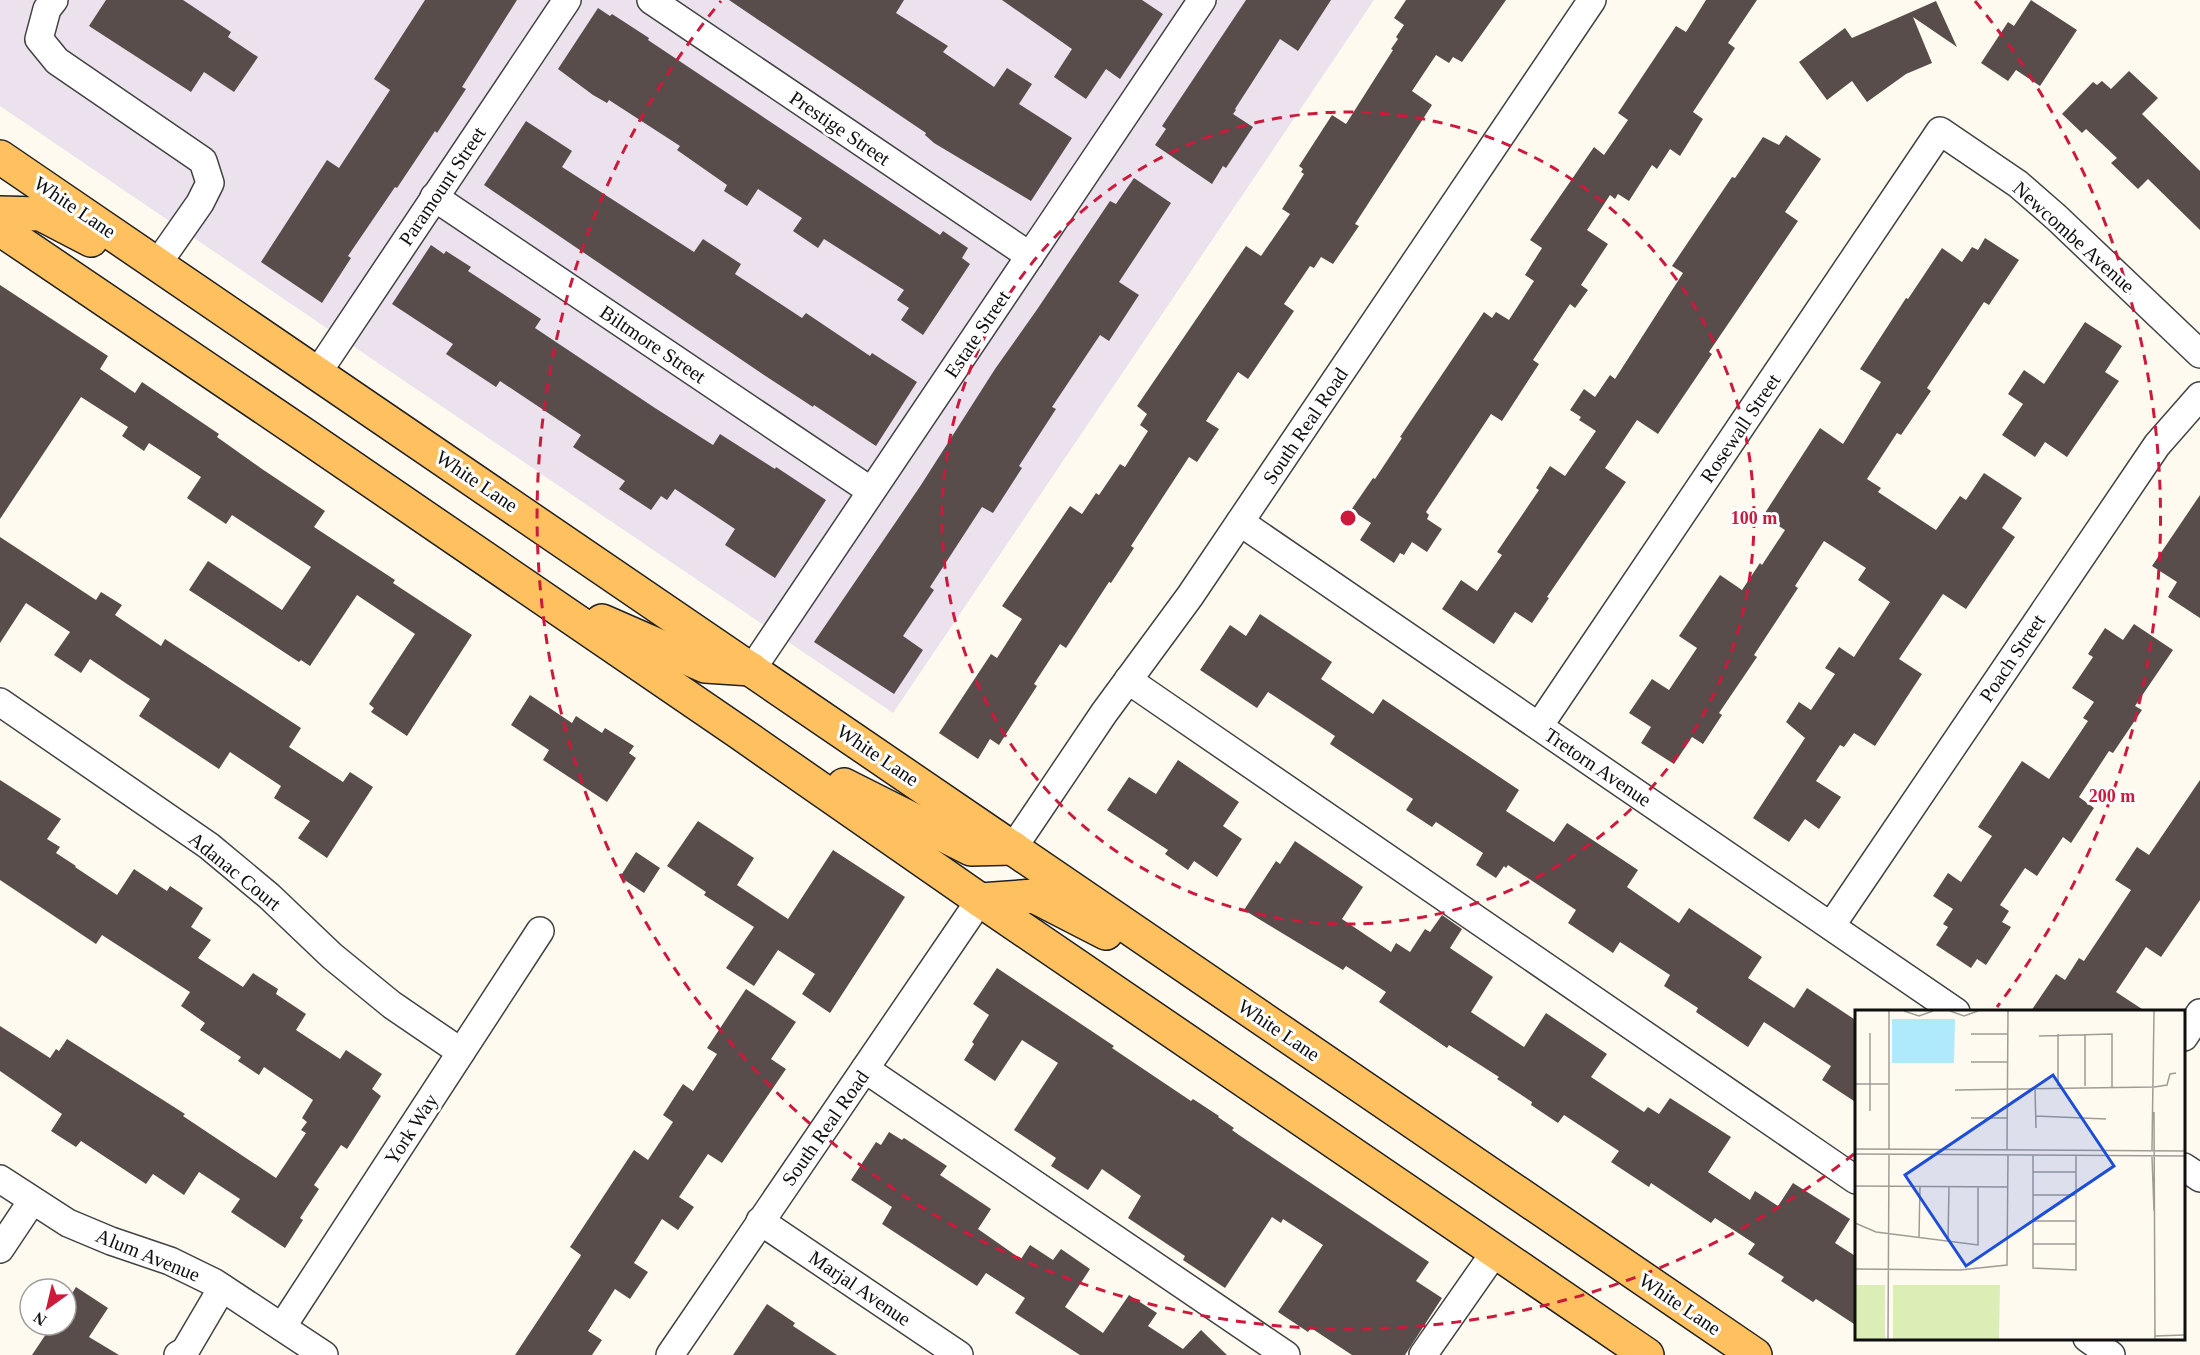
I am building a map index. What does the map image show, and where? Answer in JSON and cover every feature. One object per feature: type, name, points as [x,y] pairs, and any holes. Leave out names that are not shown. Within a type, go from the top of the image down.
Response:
[{"type":"main road","name":"White Lane","points":[[0,157],[1755,1355]]},
{"type":"main road","points":[[0,213],[41,214],[236,317]]},
{"type":"main road","points":[[0,229],[527,587],[980,900],[1647,1355]]},
{"type":"main road","points":[[527,587],[705,666],[752,669]]},
{"type":"main road","points":[[740,733],[971,849],[1013,848]]},
{"type":"main road","points":[[980,900],[1034,896],[1230,997]]},
{"type":"street","points":[[54,0],[47,9],[39,39],[57,62],[202,161],[210,183],[200,203],[158,263]]},
{"type":"street","name":"Paramount Street","points":[[318,372],[567,0]]},
{"type":"street","name":"Prestige Street","points":[[651,0],[1030,256]]},
{"type":"street","name":"Estate Street","points":[[752,669],[1202,0]]},
{"type":"street","name":"South Real Road","points":[[1013,848],[1128,680],[1190,596],[1592,0]]},
{"type":"street","name":"Newcombe Avenue","points":[[1940,130],[2018,184],[2200,354]]},
{"type":"street","name":"Rosewall Street","points":[[1539,726],[1940,130]]},
{"type":"street","name":"Biltmore Street","points":[[434,197],[871,491]]},
{"type":"street","name":"Poach Street","points":[[1831,926],[2157,445],[2200,396]]},
{"type":"street","name":"Tretorn Avenue","points":[[1240,522],[1955,1010]]},
{"type":"street","points":[[1128,680],[1855,1179]]},
{"type":"street","name":"Adanac Court","points":[[0,702],[209,846],[269,896],[332,956],[392,1005],[461,1052]]},
{"type":"street","name":"South Real Road","points":[[670,1355],[980,900]]},
{"type":"street","name":"York Way","points":[[282,1327],[540,931]]},
{"type":"street","points":[[2185,1036],[2200,1013]]},
{"type":"street","points":[[865,1069],[1286,1355]]},
{"type":"street","points":[[2185,1168],[2200,1178]]},
{"type":"street","name":"Alum Avenue","points":[[0,1179],[68,1223],[111,1241],[170,1261],[222,1288],[324,1355]]},
{"type":"street","points":[[0,1249],[32,1201]]},
{"type":"street","name":"Marjal Avenue","points":[[760,1221],[959,1355]]},
{"type":"street","points":[[1423,1355],[1495,1252]]},
{"type":"street","points":[[178,1355],[185,1351],[222,1288]]},
{"type":"street","points":[[2090,1340],[2111,1355]]},
{"type":"shaded area","points":[[0,0],[1374,0],[893,713],[0,106]]},
{"type":"building","points":[[106,0],[183,0],[231,32],[228,37],[258,57],[234,92],[204,72],[191,92],[89,26]]},
{"type":"building","points":[[425,0],[517,0],[462,87],[466,89],[348,256],[351,258],[322,303],[261,262],[327,160],[339,168],[390,90],[374,79]]},
{"type":"building","points":[[729,0],[904,0],[896,13],[948,46],[943,52],[994,87],[1007,68],[1032,84],[1019,104],[1072,138],[1031,201],[934,143],[925,135],[926,133]]},
{"type":"building","points":[[1002,0],[1142,0],[1163,14],[1120,79],[1106,69],[1086,99],[1054,77],[1072,49]]},
{"type":"building","points":[[1246,0],[1331,0],[1298,51],[1280,39],[1233,114],[1253,127],[1226,168],[1223,166],[1212,184],[1155,145],[1166,129],[1162,126]]},
{"type":"building","points":[[1406,0],[1506,0],[1462,62],[1453,57],[1449,63],[1436,55],[1412,91],[1432,105],[1355,224],[1359,226],[1333,264],[1321,257],[1314,268],[1310,266],[1284,304],[1294,311],[1248,379],[1238,372],[1206,421],[1219,429],[1197,462],[1189,457],[1131,546],[1134,548],[1111,583],[1109,582],[1066,648],[1060,644],[1034,684],[1037,686],[999,745],[990,739],[978,759],[939,733],[991,654],[997,658],[1022,619],[1002,606],[1070,506],[1082,514],[1096,493],[1099,495],[1120,464],[1125,467],[1148,431],[1140,425],[1147,414],[1137,406],[1246,246],[1261,256],[1290,214],[1282,209],[1304,174],[1301,172],[1303,169],[1299,166],[1332,115],[1346,124],[1393,50],[1391,49],[1398,39],[1396,37],[1404,25],[1394,18]]},
{"type":"building","points":[[1706,0],[1757,0],[1728,43],[1735,48],[1693,112],[1703,119],[1680,156],[1670,149],[1657,169],[1652,165],[1629,201],[1618,194],[1615,199],[1610,195],[1587,230],[1608,244],[1581,285],[1588,290],[1575,308],[1570,304],[1533,360],[1539,364],[1502,421],[1491,414],[1426,512],[1429,515],[1427,519],[1442,529],[1427,552],[1412,542],[1404,555],[1400,553],[1394,563],[1360,540],[1371,523],[1351,510],[1373,478],[1375,479],[1402,438],[1400,437],[1484,312],[1492,318],[1496,312],[1509,320],[1534,281],[1525,275],[1542,248],[1530,240],[1594,147],[1604,155],[1628,120],[1618,113],[1676,26],[1686,32]]},
{"type":"building","points":[[2031,0],[2077,30],[2040,86],[2016,70],[2008,81],[1981,63],[2008,22],[2014,26]]},
{"type":"building","points":[[1936,1],[1957,47],[1913,17],[1932,63],[1906,74],[1867,102],[1852,81],[1827,100],[1799,62],[1845,28],[1852,38]]},
{"type":"building","points":[[598,8],[610,16],[612,14],[649,38],[648,40],[940,235],[943,231],[968,248],[962,258],[970,264],[923,335],[901,320],[909,308],[897,300],[904,290],[824,239],[818,248],[793,231],[802,218],[758,189],[747,206],[724,191],[727,185],[677,150],[680,146],[609,100],[607,103],[593,95],[558,69]]},
{"type":"building","points":[[2129,71],[2158,98],[2142,114],[2200,171],[2200,230],[2148,179],[2138,189],[2111,163],[2117,158],[2086,129],[2082,133],[2062,114],[2093,82],[2097,85],[2102,81],[2111,89]]},
{"type":"building","points":[[526,121],[572,151],[562,167],[694,252],[703,239],[741,264],[735,274],[802,318],[806,313],[870,356],[872,353],[917,382],[876,446],[764,375],[484,185]]},
{"type":"building","points":[[1786,135],[1821,159],[1785,212],[1798,221],[1709,352],[1712,354],[1658,434],[1637,420],[1605,468],[1626,482],[1547,597],[1549,598],[1532,623],[1515,612],[1494,644],[1442,609],[1461,580],[1477,591],[1502,555],[1497,552],[1539,490],[1536,488],[1550,466],[1565,476],[1596,431],[1579,420],[1581,417],[1570,410],[1584,389],[1595,397],[1610,375],[1615,379],[1683,273],[1672,266],[1732,177],[1735,178],[1763,137],[1779,145]]},
{"type":"building","points":[[1134,178],[1171,203],[1119,282],[1139,295],[1109,341],[1100,335],[1052,407],[1056,409],[1019,466],[1022,468],[993,513],[982,507],[930,587],[934,590],[903,636],[923,650],[894,694],[814,642],[921,485],[995,369],[1110,201],[1116,204]]},
{"type":"building","points":[[1985,238],[2019,260],[1989,305],[1984,302],[1927,388],[1931,391],[1901,435],[1897,433],[1867,479],[1881,488],[1878,492],[1936,530],[1960,496],[1966,500],[1984,473],[2022,498],[2002,528],[2015,537],[1966,609],[1943,594],[1899,659],[1922,674],[1875,746],[1854,733],[1844,747],[1840,745],[1816,781],[1841,797],[1819,829],[1805,819],[1789,842],[1753,818],[1805,738],[1786,722],[1799,702],[1811,710],[1835,674],[1825,668],[1839,647],[1854,657],[1890,602],[1858,580],[1866,568],[1824,541],[1795,586],[1798,588],[1754,655],[1757,657],[1719,713],[1722,715],[1703,744],[1692,737],[1674,764],[1641,743],[1651,727],[1629,713],[1652,679],[1669,690],[1697,648],[1679,636],[1720,575],[1742,590],[1760,563],[1762,565],[1785,530],[1763,516],[1820,428],[1843,444],[1881,382],[1860,369],[1942,248],[1962,262],[1972,247],[1978,250]]},
{"type":"building","points":[[431,245],[444,254],[446,251],[471,267],[468,271],[541,319],[535,328],[655,408],[713,445],[720,434],[826,500],[775,578],[725,545],[735,529],[675,489],[667,500],[661,496],[651,510],[619,489],[625,481],[573,447],[581,435],[500,381],[496,387],[446,354],[453,344],[392,304]]},
{"type":"building","points":[[0,285],[108,356],[100,369],[135,393],[142,382],[219,434],[217,437],[262,469],[325,511],[314,527],[395,580],[393,583],[472,635],[407,736],[371,712],[374,708],[369,704],[415,634],[357,595],[310,666],[301,660],[299,662],[189,590],[208,561],[282,610],[311,567],[232,515],[226,524],[187,498],[201,477],[149,443],[144,451],[122,436],[128,427],[81,397],[0,519]]},
{"type":"building","points":[[2085,322],[2122,346],[2105,372],[2119,381],[2067,457],[2045,442],[2035,457],[2002,435],[2023,404],[2008,394],[2024,370],[2044,384]]},
{"type":"building","points":[[2200,495],[2200,618],[2168,597],[2177,582],[2152,566]]},
{"type":"building","points":[[0,537],[96,600],[101,592],[122,605],[115,615],[161,646],[165,639],[301,728],[289,747],[343,782],[350,772],[373,787],[327,858],[298,838],[310,821],[274,798],[281,786],[230,752],[219,769],[139,716],[150,699],[90,659],[81,673],[54,655],[70,632],[26,603],[0,643]]},
{"type":"building","points":[[1260,614],[1332,662],[1321,679],[1373,714],[1383,699],[1519,790],[1506,811],[1554,842],[1567,823],[1638,870],[1627,887],[1679,923],[1689,908],[1762,957],[1748,978],[1794,1008],[1807,988],[1855,1020],[1855,1102],[1822,1080],[1831,1066],[1764,1022],[1748,1047],[1696,1012],[1698,1008],[1664,986],[1670,975],[1620,942],[1613,953],[1568,923],[1576,910],[1508,865],[1506,868],[1504,866],[1496,878],[1476,865],[1483,853],[1436,822],[1432,827],[1406,810],[1413,799],[1330,744],[1335,736],[1268,692],[1257,708],[1200,670],[1230,625],[1246,636]]},
{"type":"building","points":[[2134,624],[2173,650],[2135,706],[2142,710],[2113,753],[2109,751],[2079,797],[2094,808],[2071,843],[2063,837],[2037,876],[2025,868],[2000,905],[2009,911],[2002,922],[2011,927],[1986,965],[1977,959],[1971,968],[1936,945],[1948,927],[1943,924],[1953,909],[1933,896],[1948,873],[1961,882],[1992,836],[1978,827],[2022,761],[2049,779],[2088,721],[2083,718],[2094,702],[2072,688],[2093,657],[2088,654],[2105,628],[2123,640]]},
{"type":"building","points":[[530,695],[572,723],[576,716],[602,733],[605,728],[634,746],[629,753],[636,758],[607,802],[543,760],[549,750],[511,725]]},
{"type":"building","points":[[1178,760],[1239,802],[1223,826],[1242,839],[1217,877],[1194,861],[1188,870],[1165,854],[1168,850],[1107,810],[1129,777],[1156,794]]},
{"type":"building","points":[[0,780],[61,819],[47,839],[60,847],[56,853],[117,895],[134,869],[167,891],[170,886],[203,908],[191,927],[211,940],[198,958],[243,987],[253,973],[278,989],[276,994],[306,1014],[296,1030],[340,1059],[346,1050],[382,1074],[372,1089],[381,1096],[347,1149],[341,1145],[314,1185],[319,1189],[300,1218],[303,1220],[285,1248],[231,1212],[240,1199],[199,1172],[184,1195],[153,1174],[146,1184],[81,1141],[76,1147],[51,1131],[62,1114],[0,1071],[0,1026],[50,1058],[56,1049],[59,1051],[67,1039],[185,1114],[183,1116],[276,1178],[306,1133],[301,1130],[307,1122],[302,1118],[313,1100],[264,1067],[259,1075],[238,1061],[241,1057],[200,1030],[205,1023],[181,1006],[190,992],[102,935],[96,944],[0,880]]},
{"type":"building","points":[[2200,780],[2200,900],[2161,957],[2146,947],[2116,992],[2143,1010],[2032,1010],[2056,974],[2065,980],[2079,958],[2084,961],[2131,890],[2115,880],[2137,847],[2149,855]]},
{"type":"building","points":[[698,821],[754,858],[737,885],[788,919],[833,850],[905,897],[830,1013],[802,994],[815,974],[778,950],[754,986],[726,968],[754,927],[704,895],[706,892],[667,866]]},
{"type":"building","points":[[1295,841],[1363,887],[1342,919],[1391,952],[1396,943],[1410,952],[1425,929],[1430,932],[1442,915],[1462,929],[1450,948],[1493,977],[1471,1012],[1524,1047],[1546,1013],[1607,1054],[1591,1077],[1644,1112],[1648,1107],[1659,1114],[1670,1098],[1731,1137],[1708,1172],[1750,1200],[1755,1191],[1778,1206],[1793,1183],[1850,1219],[1835,1243],[1855,1256],[1855,1325],[1816,1299],[1813,1302],[1781,1281],[1784,1277],[1748,1254],[1755,1244],[1715,1218],[1711,1223],[1651,1183],[1649,1187],[1611,1162],[1619,1151],[1564,1115],[1558,1123],[1531,1105],[1532,1102],[1497,1079],[1499,1077],[1449,1045],[1447,1048],[1379,1002],[1386,992],[1346,966],[1343,970],[1244,910],[1276,861],[1280,864]]},
{"type":"building","points":[[636,852],[660,868],[644,893],[620,877]]},
{"type":"building","points":[[997,968],[1114,1046],[1112,1048],[1191,1101],[1193,1099],[1219,1116],[1239,1135],[1429,1262],[1416,1281],[1442,1298],[1405,1355],[1352,1355],[1311,1328],[1308,1332],[1278,1312],[1323,1245],[1283,1219],[1281,1223],[1272,1217],[1225,1288],[1183,1260],[1185,1256],[1128,1218],[1141,1196],[1102,1169],[1088,1190],[1051,1166],[1056,1158],[1014,1130],[1058,1063],[1022,1040],[995,1081],[964,1060],[989,1015],[973,1004]]},
{"type":"building","points":[[746,989],[796,1022],[771,1059],[786,1069],[722,1163],[708,1154],[679,1197],[694,1207],[678,1230],[662,1219],[634,1263],[648,1272],[630,1299],[615,1289],[588,1331],[602,1340],[592,1355],[515,1355],[580,1257],[581,1255],[570,1247],[634,1150],[648,1160],[673,1122],[663,1115],[683,1084],[693,1091],[717,1054],[707,1048]]},
{"type":"building","points":[[889,1132],[902,1140],[904,1138],[947,1166],[940,1175],[991,1209],[978,1229],[1021,1259],[1030,1245],[1053,1260],[1061,1249],[1090,1269],[1065,1307],[1103,1333],[1129,1295],[1157,1313],[1148,1326],[1183,1349],[1201,1330],[1227,1355],[1080,1355],[1015,1313],[1025,1298],[986,1273],[977,1286],[882,1224],[892,1207],[851,1180],[876,1142],[881,1145]]},
{"type":"building","points":[[78,1288],[108,1308],[89,1337],[119,1355],[32,1355],[44,1337],[78,1337]]},
{"type":"building","points":[[767,1304],[795,1323],[793,1326],[837,1355],[733,1355]]}]
